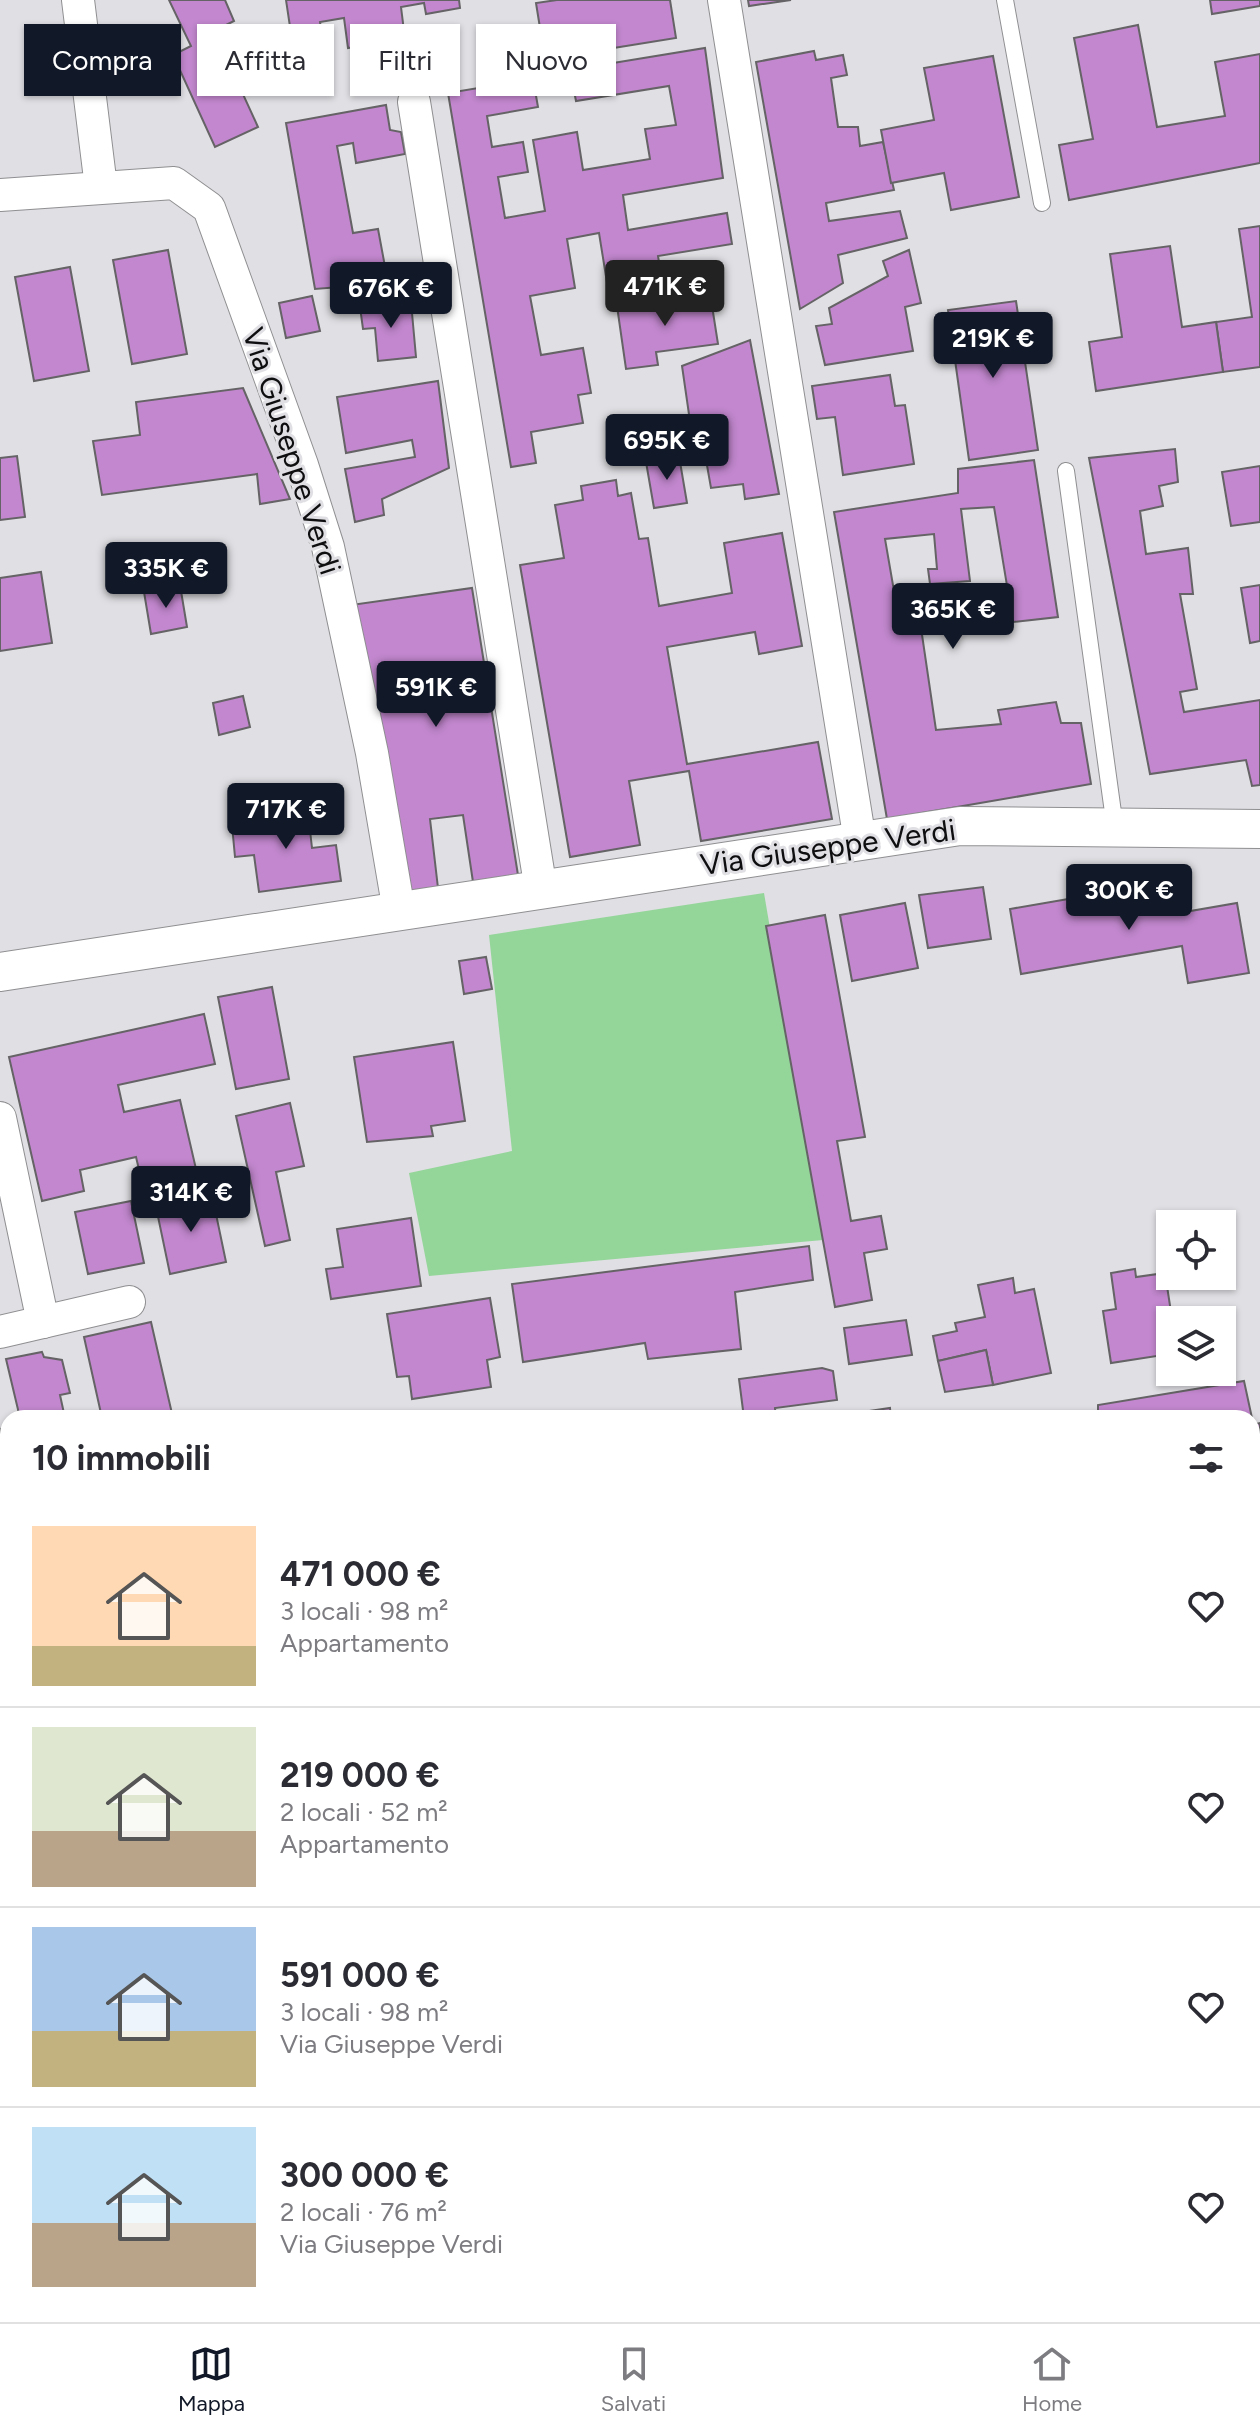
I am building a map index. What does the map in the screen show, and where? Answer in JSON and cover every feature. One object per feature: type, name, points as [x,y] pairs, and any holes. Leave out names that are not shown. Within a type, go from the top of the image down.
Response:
[{"type":"street","points":[[78,0],[101,187]]},
{"type":"street","points":[[724,0],[860,841]]},
{"type":"street","points":[[414,102],[541,890]]},
{"type":"street","name":"Via Giuseppe Verdi","points":[[0,195],[174,183],[209,208],[302,465],[328,547],[372,753],[399,911]]},
{"type":"street","name":"Via Giuseppe Verdi","points":[[0,972],[960,826],[1260,829]]},
{"type":"street","points":[[0,1118],[43,1322]]},
{"type":"street","points":[[0,1332],[129,1302]]},
{"type":"lane","points":[[1005,0],[1042,203]]},
{"type":"lane","points":[[1066,471],[1115,827]]},
{"type":"green space","points":[[764,893],[823,1240],[429,1276],[409,1173],[512,1151],[489,935]]},
{"type":"building","points":[[169,0],[225,0],[234,21],[228,24],[197,24],[197,96],[244,96],[258,127],[215,147],[181,73],[181,51],[191,46]]},
{"type":"building","points":[[286,0],[459,0],[460,8],[426,14],[424,3],[401,7],[403,24],[350,24],[348,48],[344,18],[320,24],[290,24]]},
{"type":"building","points":[[557,0],[670,0],[676,38],[616,48],[616,24],[539,24],[536,3]]},
{"type":"building","points":[[748,0],[791,0],[749,6]]},
{"type":"building","points":[[1210,0],[1260,0],[1260,6],[1212,14]]},
{"type":"building","points":[[1138,25],[1157,127],[1225,116],[1215,62],[1260,54],[1260,163],[1069,200],[1059,145],[1093,139],[1074,38]]},
{"type":"building","points":[[705,48],[723,178],[623,195],[628,230],[727,213],[732,244],[658,256],[663,286],[609,295],[599,233],[567,239],[575,288],[530,296],[541,355],[583,348],[591,393],[578,395],[583,423],[531,432],[536,463],[511,467],[449,96],[460,96],[460,91],[476,88],[476,96],[536,96],[538,107],[487,116],[492,147],[523,142],[528,172],[498,177],[505,218],[545,211],[533,140],[577,132],[583,170],[650,159],[645,129],[676,125],[669,86],[616,95],[616,63]]},
{"type":"building","points":[[814,51],[816,60],[843,55],[847,75],[831,78],[838,127],[858,127],[860,146],[883,142],[894,190],[826,203],[829,221],[900,211],[907,238],[838,255],[843,283],[800,309],[756,62]]},
{"type":"building","points":[[993,56],[1019,197],[951,210],[944,173],[891,183],[881,130],[934,120],[924,68]]},
{"type":"building","points":[[575,96],[607,96],[576,101]]},
{"type":"building","points":[[386,105],[390,130],[401,132],[405,154],[356,163],[353,143],[337,146],[353,233],[378,229],[386,272],[364,276],[365,285],[315,289],[286,123]]},
{"type":"building","points":[[1260,226],[1260,367],[1223,372],[1216,322],[1252,317],[1239,229]]},
{"type":"building","points":[[1170,246],[1182,327],[1216,322],[1223,372],[1096,391],[1089,342],[1122,337],[1110,254]]},
{"type":"building","points":[[168,250],[187,354],[132,364],[113,260]]},
{"type":"building","points":[[909,250],[921,303],[905,307],[913,351],[825,365],[816,326],[832,324],[829,308],[888,276],[883,261]]},
{"type":"building","points":[[70,267],[89,371],[34,381],[15,277]]},
{"type":"building","points":[[710,293],[718,344],[656,352],[658,365],[626,369],[617,306]]},
{"type":"building","points":[[312,296],[320,331],[286,338],[279,303]]},
{"type":"building","points":[[1016,301],[1038,450],[969,460],[948,310]]},
{"type":"building","points":[[411,302],[416,357],[378,361],[375,328],[363,329],[360,307]]},
{"type":"building","points":[[750,340],[779,494],[745,499],[743,484],[711,488],[705,454],[695,456],[682,366]]},
{"type":"building","points":[[890,375],[895,406],[905,405],[914,464],[843,475],[835,417],[817,419],[812,386]]},
{"type":"building","points":[[438,381],[449,468],[382,499],[384,515],[355,522],[345,469],[415,457],[412,440],[346,453],[337,397]]},
{"type":"building","points":[[243,388],[290,499],[260,504],[257,474],[102,495],[93,441],[140,435],[136,402]]},
{"type":"building","points":[[1175,449],[1178,482],[1159,486],[1163,506],[1140,511],[1146,554],[1188,548],[1193,594],[1180,594],[1197,689],[1180,692],[1184,712],[1260,700],[1260,785],[1252,786],[1246,760],[1150,774],[1089,458]]},
{"type":"building","points":[[17,456],[25,517],[0,520],[0,458]]},
{"type":"building","points":[[679,456],[687,503],[654,508],[646,462]]},
{"type":"building","points":[[1034,460],[1058,617],[1013,622],[994,507],[961,509],[970,581],[930,584],[928,569],[937,569],[934,534],[885,539],[894,591],[915,587],[936,730],[1001,724],[998,710],[1056,702],[1061,723],[1081,723],[1091,784],[887,819],[834,512],[958,493],[958,469]]},
{"type":"building","points":[[1260,466],[1260,522],[1231,526],[1222,472]]},
{"type":"building","points":[[616,480],[618,496],[631,493],[639,539],[648,538],[659,606],[732,593],[724,543],[782,533],[802,646],[759,654],[755,632],[667,647],[687,764],[818,742],[832,819],[701,841],[689,771],[629,781],[640,845],[570,857],[520,565],[564,558],[555,505],[583,500],[581,486]]},
{"type":"building","points":[[41,572],[52,643],[0,651],[0,578]]},
{"type":"building","points":[[180,585],[187,627],[151,634],[144,592]]},
{"type":"building","points":[[1260,585],[1260,641],[1250,643],[1241,588]]},
{"type":"building","points":[[472,588],[518,875],[473,882],[463,815],[430,819],[438,888],[410,891],[351,605]]},
{"type":"building","points":[[243,696],[250,727],[219,735],[213,703]]},
{"type":"building","points":[[307,804],[312,848],[336,845],[341,881],[259,892],[254,855],[235,857],[232,825],[266,821],[266,809]]},
{"type":"building","points":[[1167,882],[1173,914],[1237,903],[1249,973],[1188,983],[1182,946],[1021,974],[1010,909]]},
{"type":"building","points":[[983,887],[991,939],[928,948],[919,895]]},
{"type":"building","points":[[905,903],[918,968],[852,981],[840,915]]},
{"type":"building","points":[[825,915],[865,1137],[837,1141],[851,1221],[881,1216],[887,1249],[864,1253],[872,1300],[835,1307],[766,926]]},
{"type":"building","points":[[486,957],[492,989],[464,994],[459,961]]},
{"type":"building","points":[[272,987],[289,1079],[236,1089],[218,997]]},
{"type":"building","points":[[204,1014],[215,1064],[118,1085],[124,1112],[180,1100],[196,1169],[142,1182],[136,1157],[80,1170],[84,1191],[42,1201],[9,1057]]},
{"type":"building","points":[[453,1042],[465,1121],[431,1126],[433,1136],[367,1142],[354,1057]]},
{"type":"building","points":[[290,1103],[304,1166],[276,1172],[290,1240],[265,1246],[236,1116]]},
{"type":"building","points":[[212,1195],[226,1262],[170,1274],[156,1207]]},
{"type":"building","points":[[131,1201],[144,1263],[88,1274],[75,1212]]},
{"type":"building","points":[[411,1218],[421,1286],[331,1299],[326,1269],[343,1267],[337,1229]]},
{"type":"building","points":[[809,1246],[813,1280],[735,1292],[741,1349],[648,1359],[645,1343],[523,1362],[512,1284]]},
{"type":"building","points":[[1135,1269],[1136,1277],[1156,1274],[1156,1290],[1168,1290],[1170,1306],[1156,1306],[1156,1356],[1111,1363],[1103,1311],[1116,1309],[1111,1273]]},
{"type":"building","points":[[1013,1278],[1015,1293],[1034,1289],[1051,1373],[993,1385],[986,1350],[938,1361],[933,1336],[957,1331],[955,1323],[985,1317],[978,1285]]},
{"type":"building","points":[[490,1298],[500,1357],[487,1360],[491,1387],[412,1399],[409,1376],[397,1377],[387,1314]]},
{"type":"building","points":[[906,1320],[912,1355],[849,1364],[844,1328]]},
{"type":"building","points":[[151,1322],[171,1410],[100,1410],[84,1337]]},
{"type":"building","points":[[986,1350],[993,1385],[945,1392],[938,1361]]},
{"type":"building","points":[[42,1352],[44,1357],[62,1360],[70,1393],[60,1395],[63,1410],[18,1410],[6,1359]]},
{"type":"building","points":[[822,1368],[833,1371],[837,1400],[775,1410],[743,1410],[739,1379]]},
{"type":"building","points":[[1244,1381],[1250,1410],[1098,1410],[1098,1405],[1214,1386],[1236,1386],[1236,1382]]}]
